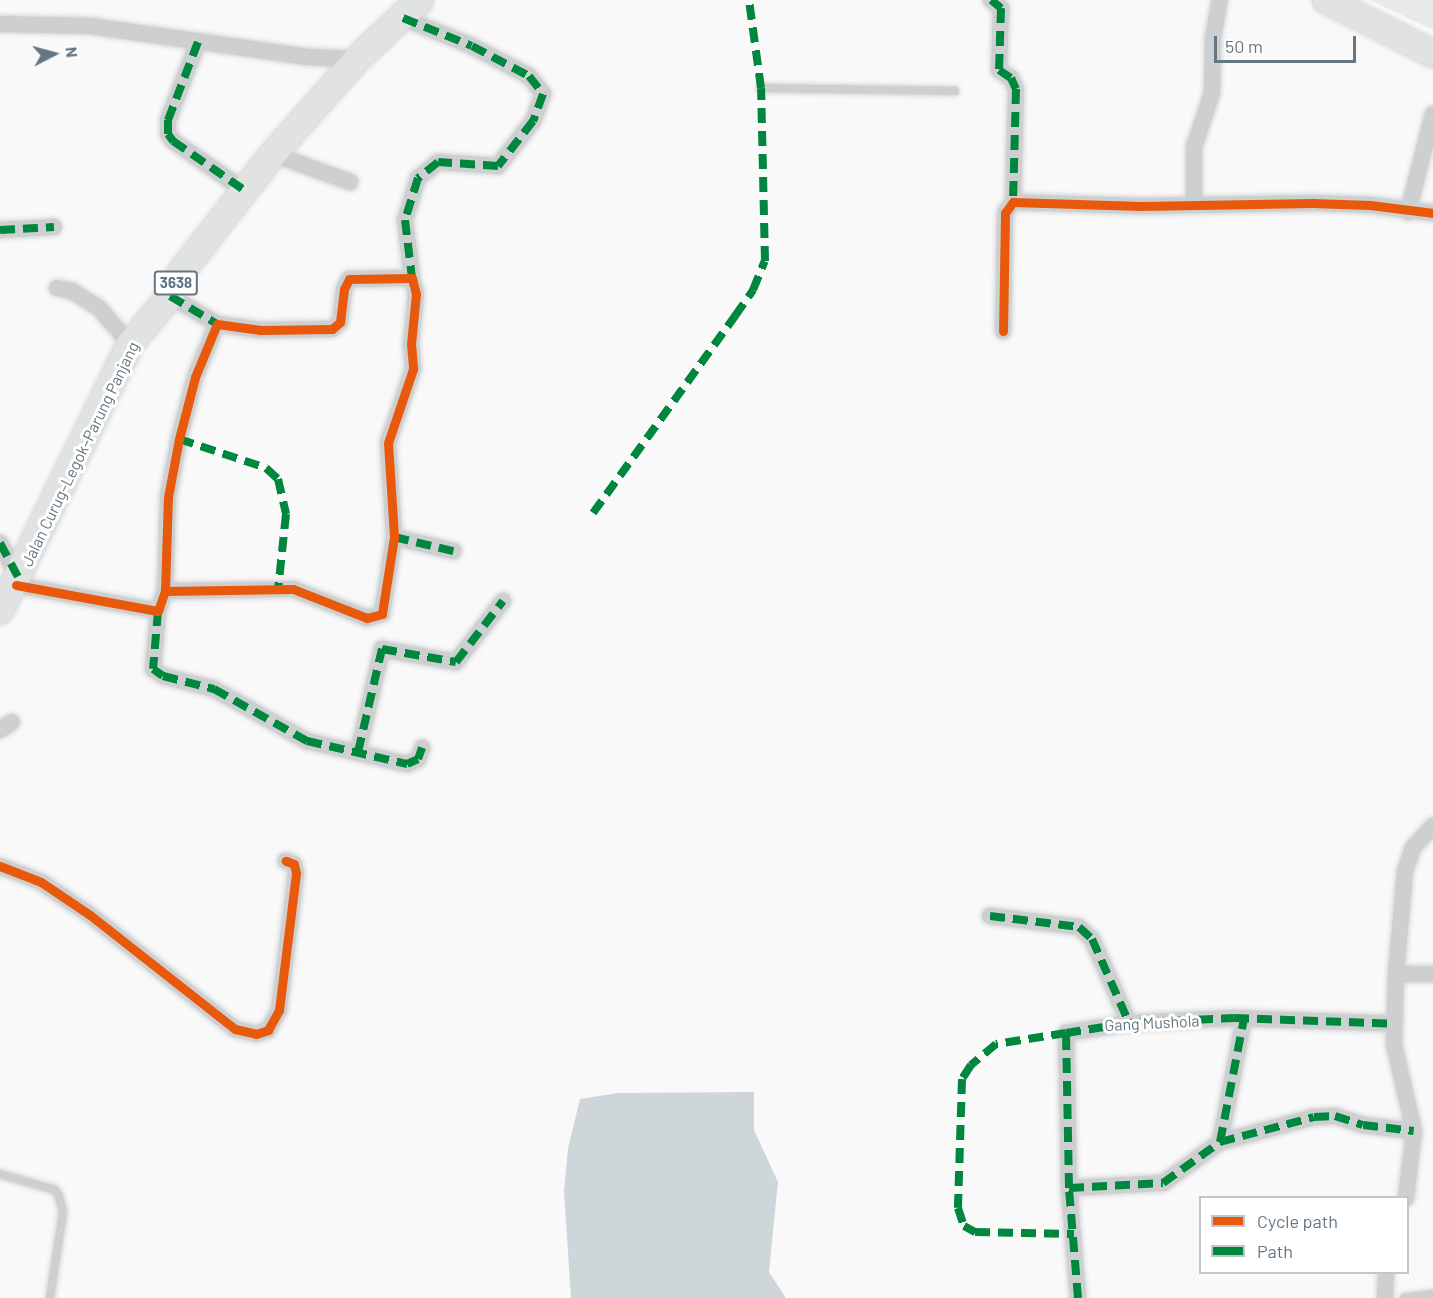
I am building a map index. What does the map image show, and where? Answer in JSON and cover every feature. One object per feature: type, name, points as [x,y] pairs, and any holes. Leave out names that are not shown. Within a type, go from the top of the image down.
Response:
[{"type":"main road","points":[[1326,0],[1433,54]]},
{"type":"main road","name":"Jalan Curug–Legok–Parung Panjang","points":[[0,611],[17,582],[130,344],[170,296],[182,272],[273,154],[357,59],[412,9]]},
{"type":"street","points":[[991,0],[1001,8],[999,70],[1011,78],[1016,90],[1013,202],[1005,213],[1003,332]]},
{"type":"street","points":[[1194,205],[1194,147],[1212,93],[1213,38],[1220,0]]},
{"type":"street","points":[[165,591],[293,589],[367,618],[378,618],[386,604],[394,537],[388,443],[413,369],[411,344],[416,294],[405,220],[418,177],[438,162],[498,166],[533,122],[543,94],[529,76],[471,46],[412,9]]},
{"type":"street","points":[[0,24],[69,24],[308,57],[357,59]]},
{"type":"street","points":[[198,42],[168,120],[168,134],[173,141],[244,190]]},
{"type":"street","points":[[1408,212],[1433,114]]},
{"type":"street","points":[[273,154],[350,182]]},
{"type":"street","points":[[1013,202],[1194,205],[1324,203],[1370,205],[1408,212],[1433,213]]},
{"type":"street","points":[[0,230],[54,227]]},
{"type":"street","points":[[170,296],[217,324],[261,330],[332,329],[340,322],[344,289],[349,279],[412,278]]},
{"type":"street","points":[[57,288],[72,291],[99,309],[130,344]]},
{"type":"street","points":[[217,324],[195,377],[168,497],[165,591],[158,611],[153,669],[163,676],[214,689],[307,741],[407,764],[418,759],[422,748]]},
{"type":"street","points":[[394,537],[453,551]]},
{"type":"street","points":[[0,543],[17,582],[158,611]]},
{"type":"street","points":[[358,752],[382,649],[456,662],[503,601]]},
{"type":"street","points":[[1406,1196],[1414,1131],[1394,1044],[1396,974],[1405,872],[1413,848],[1433,826]]},
{"type":"street","points":[[0,866],[41,882],[90,915],[235,1029],[256,1034],[268,1029],[279,1010],[296,873],[294,864],[286,861]]},
{"type":"street","points":[[990,916],[1078,927],[1092,939],[1129,1023]]},
{"type":"street","points":[[1396,974],[1433,974]]},
{"type":"street","points":[[1220,1142],[1244,1019]]},
{"type":"street","name":"Gang Mushola","points":[[1069,1188],[1066,1033],[1129,1023],[1244,1019],[1394,1024]]},
{"type":"street","points":[[1078,1298],[1069,1188],[1163,1183],[1220,1142],[1314,1117],[1335,1116],[1363,1125],[1414,1131]]},
{"type":"street","points":[[1385,1298],[1386,1274]]},
{"type":"lane","points":[[761,88],[955,91]]},
{"type":"lane","points":[[0,1174],[55,1190],[59,1196],[63,1212],[50,1298]]},
{"type":"lane","points":[[1404,1298],[1433,1294]]},
{"type":"shaded area","points":[[1370,0],[1433,0],[1433,30]]},
{"type":"shaded area","points":[[754,1092],[754,1130],[778,1182],[769,1272],[786,1298],[571,1298],[564,1192],[568,1148],[580,1099],[618,1093]]},
{"type":"marked path","points":[[593,513],[753,290],[765,261],[761,88],[749,0]]},
{"type":"marked path","points":[[991,0],[1001,8],[999,70],[1011,78],[1016,89],[1013,202]]},
{"type":"marked path","points":[[403,18],[472,46],[529,76],[543,94],[533,121],[498,166],[438,162],[418,178],[405,220],[412,278]]},
{"type":"marked path","points":[[198,42],[168,120],[168,134],[173,141],[244,190]]},
{"type":"marked path","points":[[0,230],[54,227]]},
{"type":"marked path","points":[[170,296],[217,324]]},
{"type":"marked path","points":[[179,439],[266,468],[278,479],[286,514],[278,590]]},
{"type":"marked path","points":[[394,537],[453,551]]},
{"type":"marked path","points":[[0,543],[19,578]]},
{"type":"marked path","points":[[358,752],[382,649],[456,662],[503,601]]},
{"type":"marked path","points":[[158,611],[153,669],[163,676],[214,689],[307,741],[407,764],[418,759],[422,748]]},
{"type":"marked path","points":[[990,916],[1079,927],[1092,939],[1129,1023]]},
{"type":"marked path","points":[[1069,1188],[1066,1033],[1129,1023],[1234,1018],[1394,1024]]},
{"type":"marked path","points":[[1220,1142],[1244,1019]]},
{"type":"marked path","points":[[1066,1033],[996,1044],[971,1065],[962,1079],[958,1208],[964,1226],[975,1232],[1074,1234]]},
{"type":"marked path","points":[[1078,1298],[1069,1188],[1163,1183],[1220,1142],[1314,1117],[1335,1116],[1363,1125],[1414,1131]]},
{"type":"cycle path","points":[[1003,331],[1005,213],[1013,202],[1141,206],[1312,203],[1370,205],[1433,213]]},
{"type":"cycle path","points":[[16,585],[158,611],[165,591],[168,497],[179,439],[195,377],[217,324],[261,330],[332,329],[340,322],[344,289],[349,279],[412,278],[416,294],[411,344],[413,369],[388,443],[394,537],[382,614],[367,618],[293,589],[165,591]]},
{"type":"cycle path","points":[[0,866],[41,882],[90,915],[235,1029],[256,1034],[268,1030],[279,1010],[296,873],[294,864],[286,861]]}]
